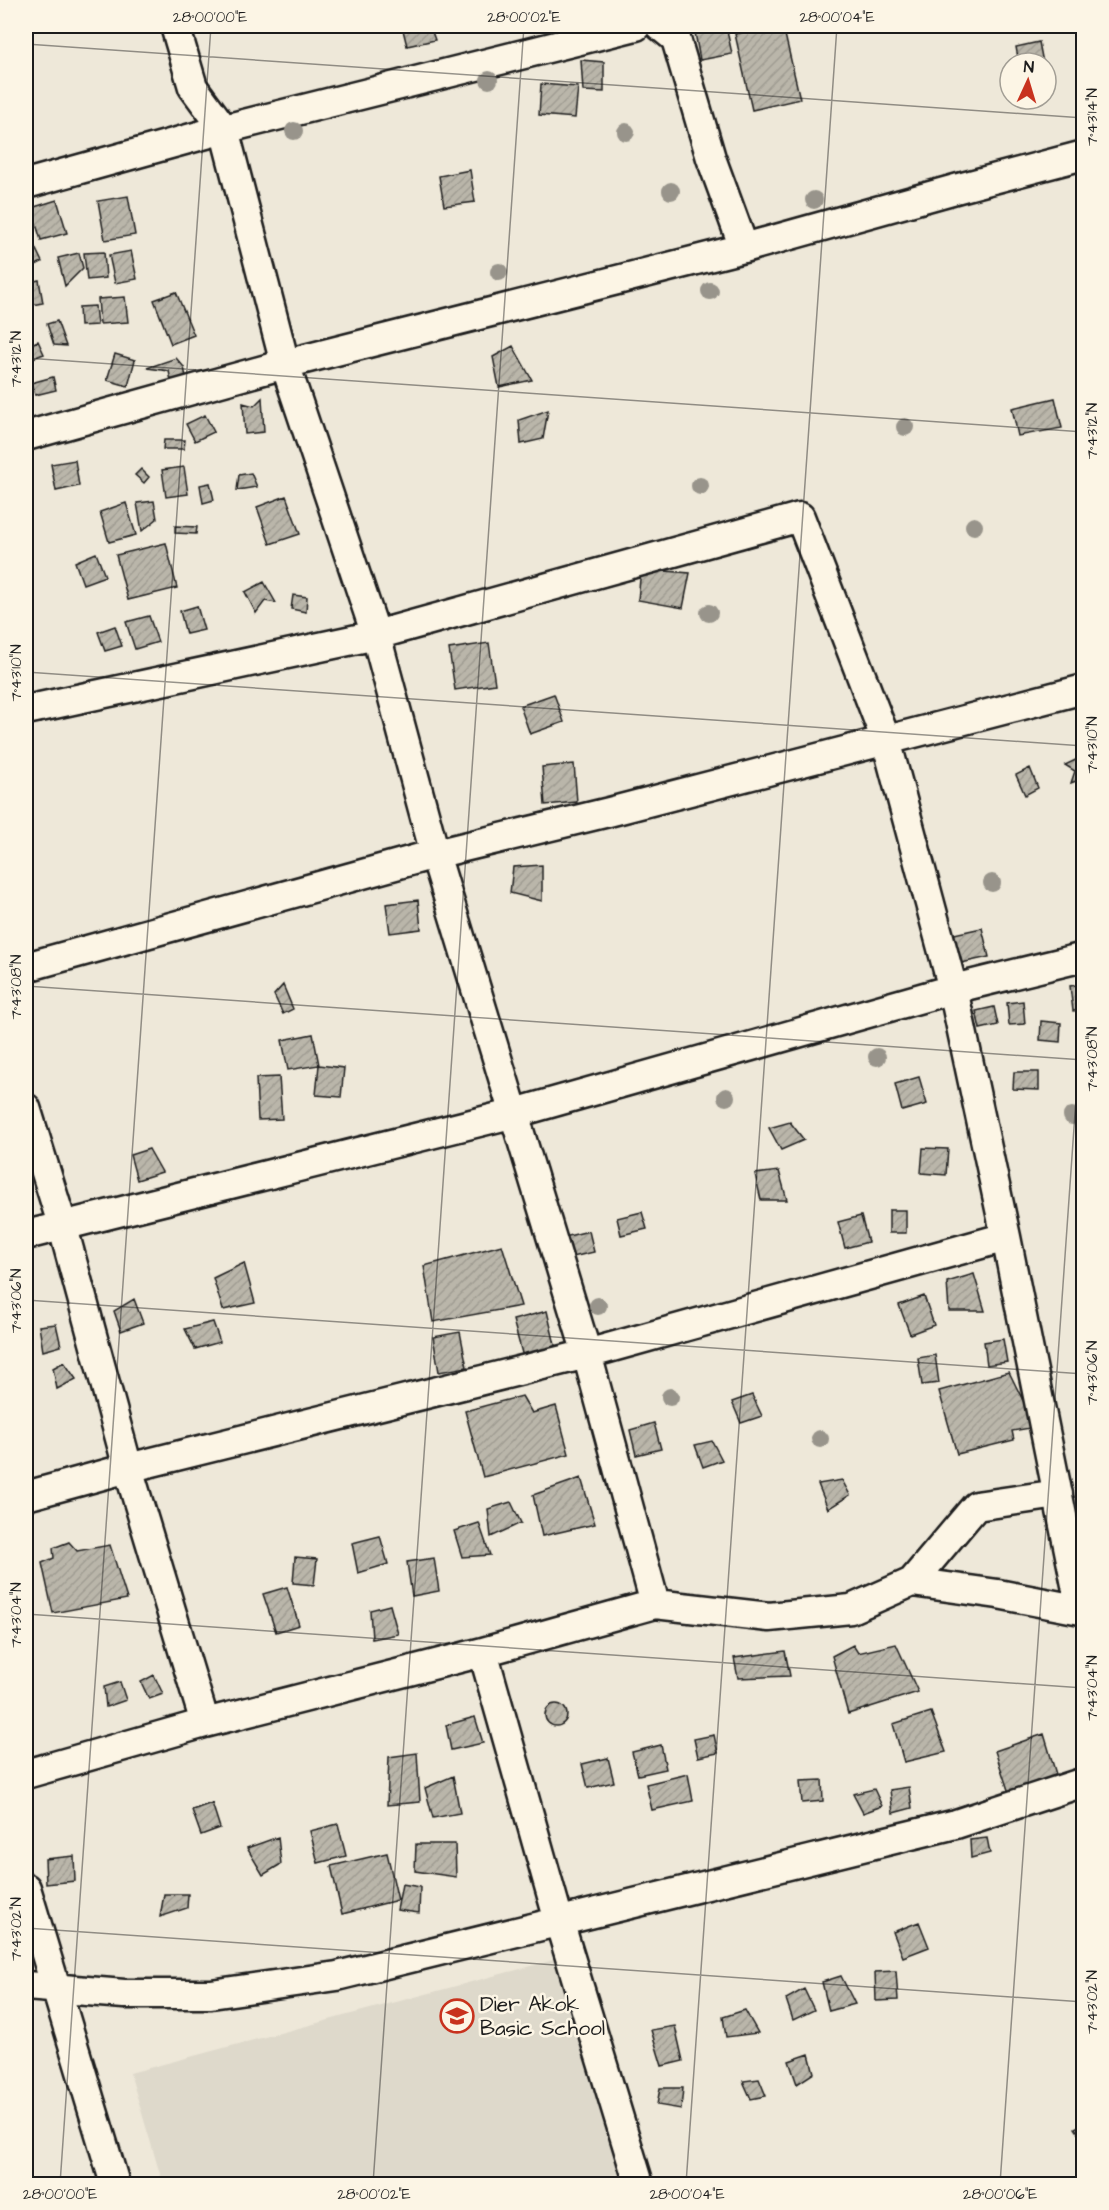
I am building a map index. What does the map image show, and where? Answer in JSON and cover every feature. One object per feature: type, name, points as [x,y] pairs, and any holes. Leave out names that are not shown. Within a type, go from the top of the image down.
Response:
[{"type":"street","points":[[175,26],[193,87],[224,129],[285,364],[376,635],[435,854],[587,1354],[655,1604]]},
{"type":"street","points":[[26,184],[224,129],[636,26]]},
{"type":"street","points":[[660,26],[676,39],[711,158],[744,248]]},
{"type":"street","points":[[26,436],[285,364],[744,248],[1083,155]]},
{"type":"street","points":[[26,710],[376,635],[800,517],[886,740],[953,989],[1006,1237],[1081,1610],[998,1594],[912,1582]]},
{"type":"street","points":[[26,967],[435,854],[1083,689]]},
{"type":"street","points":[[26,1235],[62,1224],[515,1113],[953,989],[1083,957]]},
{"type":"street","points":[[26,1108],[62,1224],[128,1468],[205,1723]]},
{"type":"street","points":[[26,1496],[128,1468],[587,1354],[1006,1237]]},
{"type":"street","points":[[26,1774],[205,1723],[483,1652],[655,1604],[769,1617],[851,1610],[912,1582],[976,1506],[1058,1494]]},
{"type":"street","points":[[483,1652],[559,1922],[639,2184]]},
{"type":"street","points":[[26,1986],[124,1994],[211,1994],[337,1976],[956,1824],[1083,1782]]},
{"type":"street","points":[[26,1888],[115,2184]]},
{"type":"shaded area","name":"Dier Akok Basic School","points":[[554,1960],[623,2184],[163,2184],[130,2073]]},
{"type":"building","points":[[402,26],[430,26],[435,40],[407,46]]},
{"type":"building","points":[[726,26],[732,54],[700,60],[694,27]]},
{"type":"building","points":[[772,26],[783,26],[800,99],[752,110],[735,34]]},
{"type":"building","points":[[1039,42],[1041,51],[1017,51],[1016,47]]},
{"type":"building","points":[[581,60],[604,62],[604,92],[583,91]]},
{"type":"building","points":[[541,84],[578,87],[575,118],[539,115]]},
{"type":"building","points":[[470,170],[475,202],[444,206],[439,176]]},
{"type":"building","points":[[128,196],[135,235],[105,240],[98,201]]},
{"type":"building","points":[[57,200],[67,233],[41,240],[31,208]]},
{"type":"building","points":[[26,214],[33,233],[26,236]]},
{"type":"building","points":[[31,239],[42,262],[26,270],[26,241]]},
{"type":"building","points":[[131,251],[137,279],[115,283],[109,255]]},
{"type":"building","points":[[104,252],[106,278],[87,280],[84,253]]},
{"type":"building","points":[[79,253],[83,268],[65,286],[58,258]]},
{"type":"building","points":[[39,280],[43,303],[26,306],[26,283]]},
{"type":"building","points":[[176,292],[194,335],[171,344],[154,300]]},
{"type":"building","points":[[125,297],[128,322],[100,324],[98,299]]},
{"type":"building","points":[[95,306],[97,325],[80,326],[79,307]]},
{"type":"building","points":[[57,321],[66,346],[54,345],[47,324]]},
{"type":"building","points":[[38,341],[44,354],[30,359],[26,346]]},
{"type":"building","points":[[513,346],[532,380],[499,387],[493,357]]},
{"type":"building","points":[[115,354],[135,360],[128,386],[107,380]]},
{"type":"building","points":[[176,358],[184,367],[186,377],[171,381],[169,371],[147,368]]},
{"type":"building","points":[[53,377],[56,390],[35,395],[31,383]]},
{"type":"building","points":[[262,398],[264,432],[245,434],[243,403],[254,406]]},
{"type":"building","points":[[1055,398],[1062,428],[1018,436],[1012,408]]},
{"type":"building","points":[[548,410],[543,439],[521,444],[519,420]]},
{"type":"building","points":[[205,415],[214,432],[195,441],[186,424]]},
{"type":"building","points":[[164,440],[185,440],[184,449],[163,449]]},
{"type":"building","points":[[75,460],[79,486],[56,491],[51,464]]},
{"type":"building","points":[[184,467],[188,494],[166,497],[162,470]]},
{"type":"building","points":[[141,469],[149,477],[144,483],[135,475]]},
{"type":"building","points":[[251,473],[257,487],[237,490],[239,475]]},
{"type":"building","points":[[210,483],[214,500],[203,503],[200,485]]},
{"type":"building","points":[[286,496],[300,534],[270,544],[257,507]]},
{"type":"building","points":[[154,501],[157,519],[142,531],[137,503]]},
{"type":"building","points":[[126,503],[136,535],[109,542],[100,512]]},
{"type":"building","points":[[175,526],[197,527],[196,534],[175,533]]},
{"type":"building","points":[[166,543],[177,588],[128,600],[116,555]]},
{"type":"building","points":[[96,553],[105,576],[83,584],[75,562]]},
{"type":"building","points":[[641,569],[690,573],[683,608],[638,600]]},
{"type":"building","points":[[264,582],[276,603],[265,601],[256,613],[245,592]]},
{"type":"building","points":[[293,595],[307,597],[306,612],[291,609]]},
{"type":"building","points":[[197,606],[204,630],[186,634],[180,611]]},
{"type":"building","points":[[149,616],[158,642],[135,649],[126,622]]},
{"type":"building","points":[[115,626],[122,646],[105,651],[98,632]]},
{"type":"building","points":[[489,643],[495,684],[455,690],[449,649]]},
{"type":"building","points":[[554,694],[564,722],[530,734],[520,706]]},
{"type":"building","points":[[1082,757],[1084,778],[1071,783],[1075,771],[1065,765]]},
{"type":"building","points":[[574,764],[577,802],[545,805],[542,767]]},
{"type":"building","points":[[1030,768],[1038,788],[1025,795],[1016,775]]},
{"type":"building","points":[[542,865],[542,901],[510,893],[513,867]]},
{"type":"building","points":[[418,900],[421,929],[390,933],[386,904]]},
{"type":"building","points":[[982,928],[989,957],[961,963],[954,934]]},
{"type":"building","points":[[1084,984],[1084,1010],[1073,1011],[1070,986]]},
{"type":"building","points":[[283,985],[293,1009],[283,1014],[274,995]]},
{"type":"building","points":[[1023,1001],[1025,1024],[1009,1025],[1007,1003]]},
{"type":"building","points":[[994,1007],[998,1025],[980,1029],[976,1011]]},
{"type":"building","points":[[1041,1021],[1061,1023],[1060,1042],[1040,1040]]},
{"type":"building","points":[[313,1034],[319,1065],[288,1070],[282,1040]]},
{"type":"building","points":[[319,1065],[344,1068],[341,1097],[316,1095]]},
{"type":"building","points":[[1014,1072],[1039,1072],[1039,1090],[1013,1089]]},
{"type":"building","points":[[279,1077],[282,1119],[258,1120],[256,1078]]},
{"type":"building","points":[[919,1077],[927,1104],[902,1111],[895,1084]]},
{"type":"building","points":[[790,1122],[804,1140],[781,1150],[769,1128]]},
{"type":"building","points":[[923,1148],[948,1149],[946,1175],[921,1173]]},
{"type":"building","points":[[149,1149],[162,1172],[137,1180],[130,1155]]},
{"type":"building","points":[[779,1171],[787,1200],[761,1200],[755,1174]]},
{"type":"building","points":[[889,1210],[906,1210],[906,1233],[889,1233]]},
{"type":"building","points":[[642,1212],[647,1229],[621,1235],[617,1218]]},
{"type":"building","points":[[861,1216],[868,1242],[845,1248],[838,1222]]},
{"type":"building","points":[[589,1231],[594,1252],[568,1258],[564,1237]]},
{"type":"building","points":[[502,1245],[521,1306],[433,1322],[424,1266]]},
{"type":"building","points":[[244,1263],[255,1303],[223,1310],[213,1278]]},
{"type":"building","points":[[974,1274],[985,1311],[949,1311],[947,1282]]},
{"type":"building","points":[[924,1296],[934,1325],[910,1334],[899,1305]]},
{"type":"building","points":[[134,1299],[143,1323],[121,1331],[114,1311]]},
{"type":"building","points":[[547,1311],[556,1349],[523,1357],[513,1320]]},
{"type":"building","points":[[213,1322],[220,1342],[195,1349],[185,1329]]},
{"type":"building","points":[[56,1324],[61,1346],[43,1351],[39,1326]]},
{"type":"building","points":[[460,1332],[467,1367],[439,1372],[433,1337]]},
{"type":"building","points":[[1003,1339],[1007,1362],[987,1365],[984,1342]]},
{"type":"building","points":[[935,1355],[939,1383],[922,1385],[918,1358]]},
{"type":"building","points":[[64,1362],[76,1379],[57,1389],[53,1368]]},
{"type":"building","points":[[1009,1372],[1036,1427],[1012,1431],[1014,1440],[957,1454],[939,1391]]},
{"type":"building","points":[[752,1395],[762,1416],[741,1423],[732,1402]]},
{"type":"building","points":[[522,1396],[532,1413],[556,1406],[569,1454],[483,1477],[465,1411]]},
{"type":"building","points":[[654,1423],[661,1449],[636,1455],[630,1430]]},
{"type":"building","points":[[712,1441],[722,1460],[703,1467],[695,1445]]},
{"type":"building","points":[[581,1478],[595,1524],[542,1536],[533,1495]]},
{"type":"building","points":[[842,1480],[850,1495],[828,1509],[818,1484]]},
{"type":"building","points":[[511,1502],[521,1523],[491,1537],[488,1509]]},
{"type":"building","points":[[479,1523],[490,1555],[462,1557],[454,1531]]},
{"type":"building","points":[[380,1536],[388,1564],[358,1573],[352,1543]]},
{"type":"building","points":[[69,1542],[77,1551],[110,1545],[127,1599],[53,1613],[42,1563],[54,1558],[53,1548]]},
{"type":"building","points":[[295,1557],[317,1559],[314,1585],[293,1583]]},
{"type":"building","points":[[434,1558],[439,1591],[412,1596],[407,1562]]},
{"type":"building","points":[[287,1587],[299,1625],[276,1632],[263,1594]]},
{"type":"building","points":[[390,1605],[398,1634],[372,1639],[370,1610]]},
{"type":"building","points":[[896,1644],[918,1692],[848,1714],[832,1656],[853,1645],[858,1653]]},
{"type":"building","points":[[785,1651],[790,1676],[738,1678],[734,1658]]},
{"type":"building","points":[[154,1675],[163,1694],[149,1699],[141,1682]]},
{"type":"building","points":[[120,1682],[126,1700],[106,1707],[104,1687]]},
{"type":"building","points":[[556,1704],[564,1707],[567,1715],[564,1723],[556,1726],[548,1723],[545,1715],[548,1707]]},
{"type":"building","points":[[931,1712],[946,1752],[904,1762],[893,1724]]},
{"type":"building","points":[[475,1717],[483,1743],[451,1750],[446,1725]]},
{"type":"building","points":[[1044,1734],[1058,1781],[1010,1796],[995,1751]]},
{"type":"building","points":[[714,1735],[718,1753],[698,1757],[694,1739]]},
{"type":"building","points":[[661,1745],[666,1769],[638,1775],[632,1752]]},
{"type":"building","points":[[417,1753],[420,1802],[387,1805],[389,1757]]},
{"type":"building","points":[[608,1758],[614,1782],[588,1788],[582,1764]]},
{"type":"building","points":[[688,1774],[693,1801],[652,1810],[646,1784]]},
{"type":"building","points":[[453,1776],[460,1813],[433,1818],[425,1788]]},
{"type":"building","points":[[822,1780],[823,1801],[802,1803],[800,1781]]},
{"type":"building","points":[[909,1787],[912,1808],[893,1813],[890,1790]]},
{"type":"building","points":[[874,1789],[882,1806],[863,1813],[853,1794]]},
{"type":"building","points":[[212,1803],[220,1828],[201,1835],[192,1810]]},
{"type":"building","points":[[338,1824],[346,1856],[318,1863],[310,1831]]},
{"type":"building","points":[[278,1837],[281,1864],[263,1875],[247,1848]]},
{"type":"building","points":[[987,1838],[990,1853],[971,1858],[970,1840]]},
{"type":"building","points":[[416,1844],[455,1844],[456,1877],[415,1871]]},
{"type":"building","points":[[387,1853],[398,1900],[342,1914],[331,1866]]},
{"type":"building","points":[[74,1856],[75,1881],[46,1884],[45,1859]]},
{"type":"building","points":[[402,1884],[420,1887],[419,1913],[397,1910]]},
{"type":"building","points":[[164,1894],[188,1894],[187,1908],[160,1917]]},
{"type":"building","points":[[919,1922],[929,1947],[903,1957],[893,1932]]},
{"type":"building","points":[[896,1971],[898,2000],[876,2001],[875,1972]]},
{"type":"building","points":[[841,1976],[855,2004],[829,2011],[822,1982]]},
{"type":"building","points":[[804,1989],[814,2010],[793,2020],[786,1999]]},
{"type":"building","points":[[745,2010],[758,2033],[726,2037],[723,2017]]},
{"type":"building","points":[[675,2026],[683,2061],[662,2066],[651,2030]]},
{"type":"building","points":[[809,2054],[814,2073],[797,2084],[789,2061]]},
{"type":"building","points":[[759,2079],[766,2096],[751,2099],[743,2081]]},
{"type":"building","points":[[660,2088],[683,2088],[681,2109],[657,2105]]},
{"type":"building","points":[[1084,2123],[1084,2141],[1075,2128]]},
{"type":"place","name":"Dier Akok Basic School","points":[[457,2016]]}]
